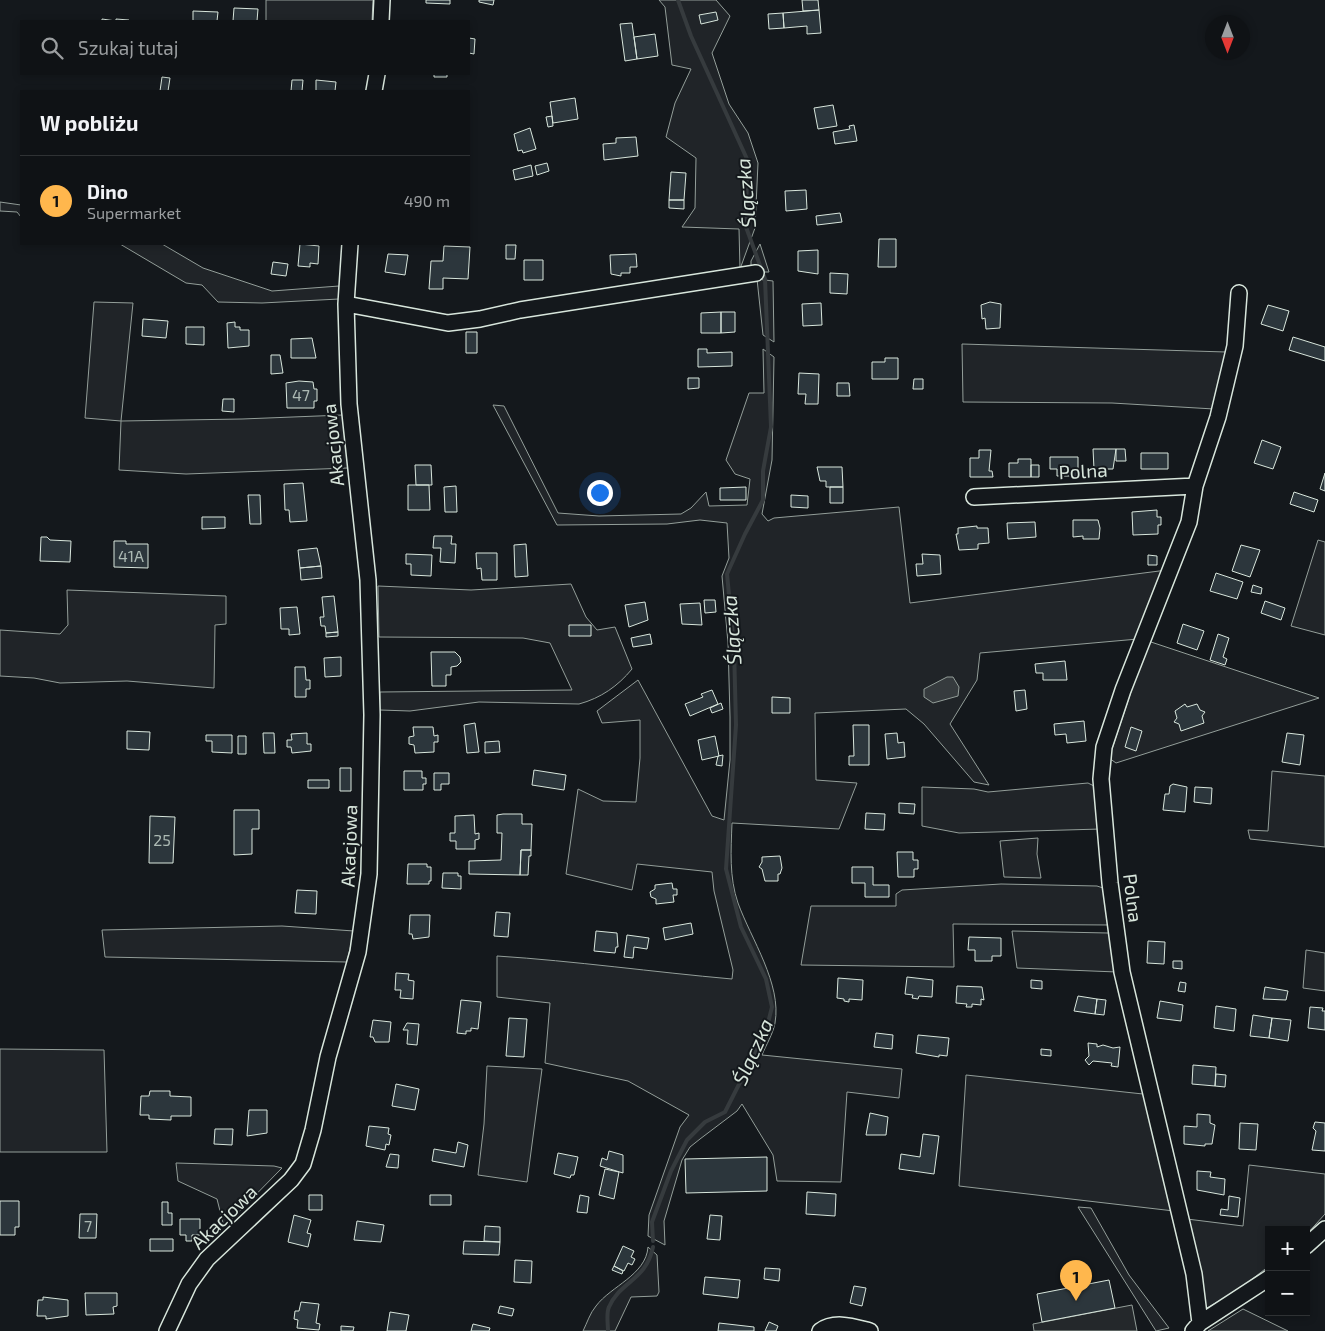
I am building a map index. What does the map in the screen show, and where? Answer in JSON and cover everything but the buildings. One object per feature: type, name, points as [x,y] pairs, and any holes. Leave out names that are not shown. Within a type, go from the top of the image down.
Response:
[{"type":"street","points":[[381,20],[382,0]]},
{"type":"street","points":[[374,90],[377,75]]},
{"type":"street","name":"Akacjowa","points":[[167,1331],[189,1284],[207,1259],[291,1180],[303,1164],[311,1138],[328,1057],[358,952],[369,874],[372,715],[368,580],[349,404],[346,304],[350,245]]},
{"type":"street","points":[[346,304],[402,316],[448,323],[756,273]]},
{"type":"street","name":"Polna","points":[[1197,1327],[1194,1274],[1122,972],[1110,883],[1100,779],[1104,748],[1122,690],[1189,522],[1195,486],[1218,417],[1235,346],[1239,293]]},
{"type":"street","name":"Polna","points":[[974,497],[1195,486]]},
{"type":"street","points":[[1310,1242],[1325,1229]]},
{"type":"street","points":[[1197,1327],[1265,1281]]},
{"type":"street","points":[[820,1331],[833,1326],[844,1325],[870,1331]]},
{"type":"shaded area","points":[[266,0],[373,0],[372,20],[266,20]]},
{"type":"shaded area","points":[[659,0],[716,0],[730,16],[712,53],[729,104],[748,133],[758,163],[755,228],[740,269],[739,229],[682,227],[695,208],[696,158],[666,137],[675,103],[691,69],[672,65],[665,7]]},
{"type":"shaded area","points":[[0,202],[20,205],[20,216],[17,212],[0,211]]},
{"type":"shaded area","points":[[760,244],[769,272],[751,272],[751,261]]},
{"type":"shaded area","points":[[122,245],[164,245],[203,268],[272,291],[339,286],[339,299],[262,303],[218,302],[202,285],[186,283]]},
{"type":"shaded area","points":[[757,279],[773,281],[774,342],[763,335]]},
{"type":"shaded area","points":[[94,302],[133,303],[121,421],[85,418]]},
{"type":"shaded area","points":[[962,344],[1226,352],[1214,409],[1112,403],[963,402]]},
{"type":"shaded area","points":[[763,349],[774,357],[772,460],[762,514],[768,521],[774,518],[899,507],[910,603],[1167,570],[1138,639],[980,653],[977,680],[950,724],[989,785],[974,782],[924,724],[906,709],[815,713],[816,780],[857,783],[839,829],[732,823],[731,863],[735,893],[770,977],[776,1008],[775,1023],[762,1055],[902,1069],[899,1098],[847,1092],[841,1182],[777,1181],[773,1155],[742,1104],[737,1111],[690,1147],[682,1160],[664,1221],[665,1245],[648,1236],[649,1215],[680,1127],[689,1115],[628,1081],[545,1063],[550,1003],[497,997],[497,956],[732,979],[733,970],[714,891],[712,872],[637,864],[632,890],[566,874],[578,789],[603,801],[636,802],[640,758],[640,720],[602,723],[597,711],[638,680],[712,816],[724,820],[730,760],[728,643],[722,576],[729,558],[727,523],[700,520],[667,524],[557,525],[493,405],[504,406],[558,513],[599,516],[681,514],[691,508],[706,492],[709,506],[747,505],[750,479],[735,474],[726,460],[749,393],[764,393]]},
{"type":"shaded area","points":[[343,415],[348,468],[186,474],[119,470],[121,421]]},
{"type":"shaded area","points":[[1318,540],[1325,542],[1325,635],[1291,626]]},
{"type":"shaded area","points":[[571,584],[586,617],[597,630],[615,627],[632,669],[608,691],[579,704],[479,702],[410,711],[380,710],[380,692],[572,690],[550,643],[523,638],[379,637],[378,586],[471,590]]},
{"type":"shaded area","points":[[67,590],[226,596],[226,624],[215,625],[214,688],[127,681],[60,683],[34,678],[0,676],[0,630],[60,634],[68,625]]},
{"type":"shaded area","points":[[1148,641],[1319,698],[1116,763],[1109,758]]},
{"type":"shaded area","points":[[947,677],[953,677],[959,687],[958,696],[933,703],[924,697],[924,689]]},
{"type":"shaded area","points":[[1272,771],[1325,776],[1325,847],[1250,839],[1248,830],[1268,831]]},
{"type":"shaded area","points":[[1088,783],[1098,788],[1101,829],[959,833],[922,826],[922,787],[974,789],[988,792]]},
{"type":"shaded area","points":[[1038,838],[1037,854],[1041,878],[1004,877],[1000,841]]},
{"type":"shaded area","points":[[1001,884],[1097,886],[1103,888],[1111,925],[953,924],[954,967],[801,965],[811,906],[896,906],[896,894],[902,890]]},
{"type":"shaded area","points":[[282,926],[354,931],[347,962],[105,957],[102,930]]},
{"type":"shaded area","points":[[1012,931],[1108,933],[1113,938],[1117,972],[1017,968]]},
{"type":"shaded area","points":[[1306,950],[1325,953],[1325,991],[1303,988]]},
{"type":"shaded area","points":[[0,1049],[104,1050],[107,1152],[0,1152]]},
{"type":"shaded area","points":[[487,1066],[542,1069],[527,1182],[478,1175],[484,1124]]},
{"type":"shaded area","points":[[966,1075],[1143,1094],[1149,1101],[1174,1211],[959,1186]]},
{"type":"shaded area","points":[[176,1163],[274,1166],[282,1168],[224,1227],[217,1199],[178,1181]]},
{"type":"shaded area","points":[[1249,1165],[1325,1174],[1325,1214],[1310,1231],[1310,1226],[1265,1226],[1265,1269],[1238,1290],[1205,1309],[1187,1219],[1243,1226]]},
{"type":"shaded area","points":[[1078,1207],[1091,1208],[1129,1275],[1169,1328],[1156,1331]]},
{"type":"shaded area","points":[[648,1247],[657,1255],[659,1292],[657,1296],[631,1297],[615,1331],[583,1331],[590,1315],[602,1299],[635,1273],[646,1257]]},
{"type":"shaded area","points":[[1132,1305],[1137,1331],[1034,1331],[1033,1324]]},
{"type":"shaded area","points":[[1243,1309],[1288,1331],[1208,1331]]},
{"type":"waterway","name":"Ślączka","points":[[653,1241],[652,1222],[671,1171],[687,1140],[705,1122],[725,1112],[766,1031],[772,1007],[766,979],[741,927],[726,869],[736,725],[734,647],[727,574],[763,500],[763,471],[771,427],[765,279],[746,227],[747,159],[691,36],[678,0]]},
{"type":"waterway","name":"Ślączka","points":[[608,1331],[607,1315],[609,1307],[620,1291],[645,1267],[653,1247]]},
{"type":"place","name":"Dino","points":[[1076,1301]]}]
